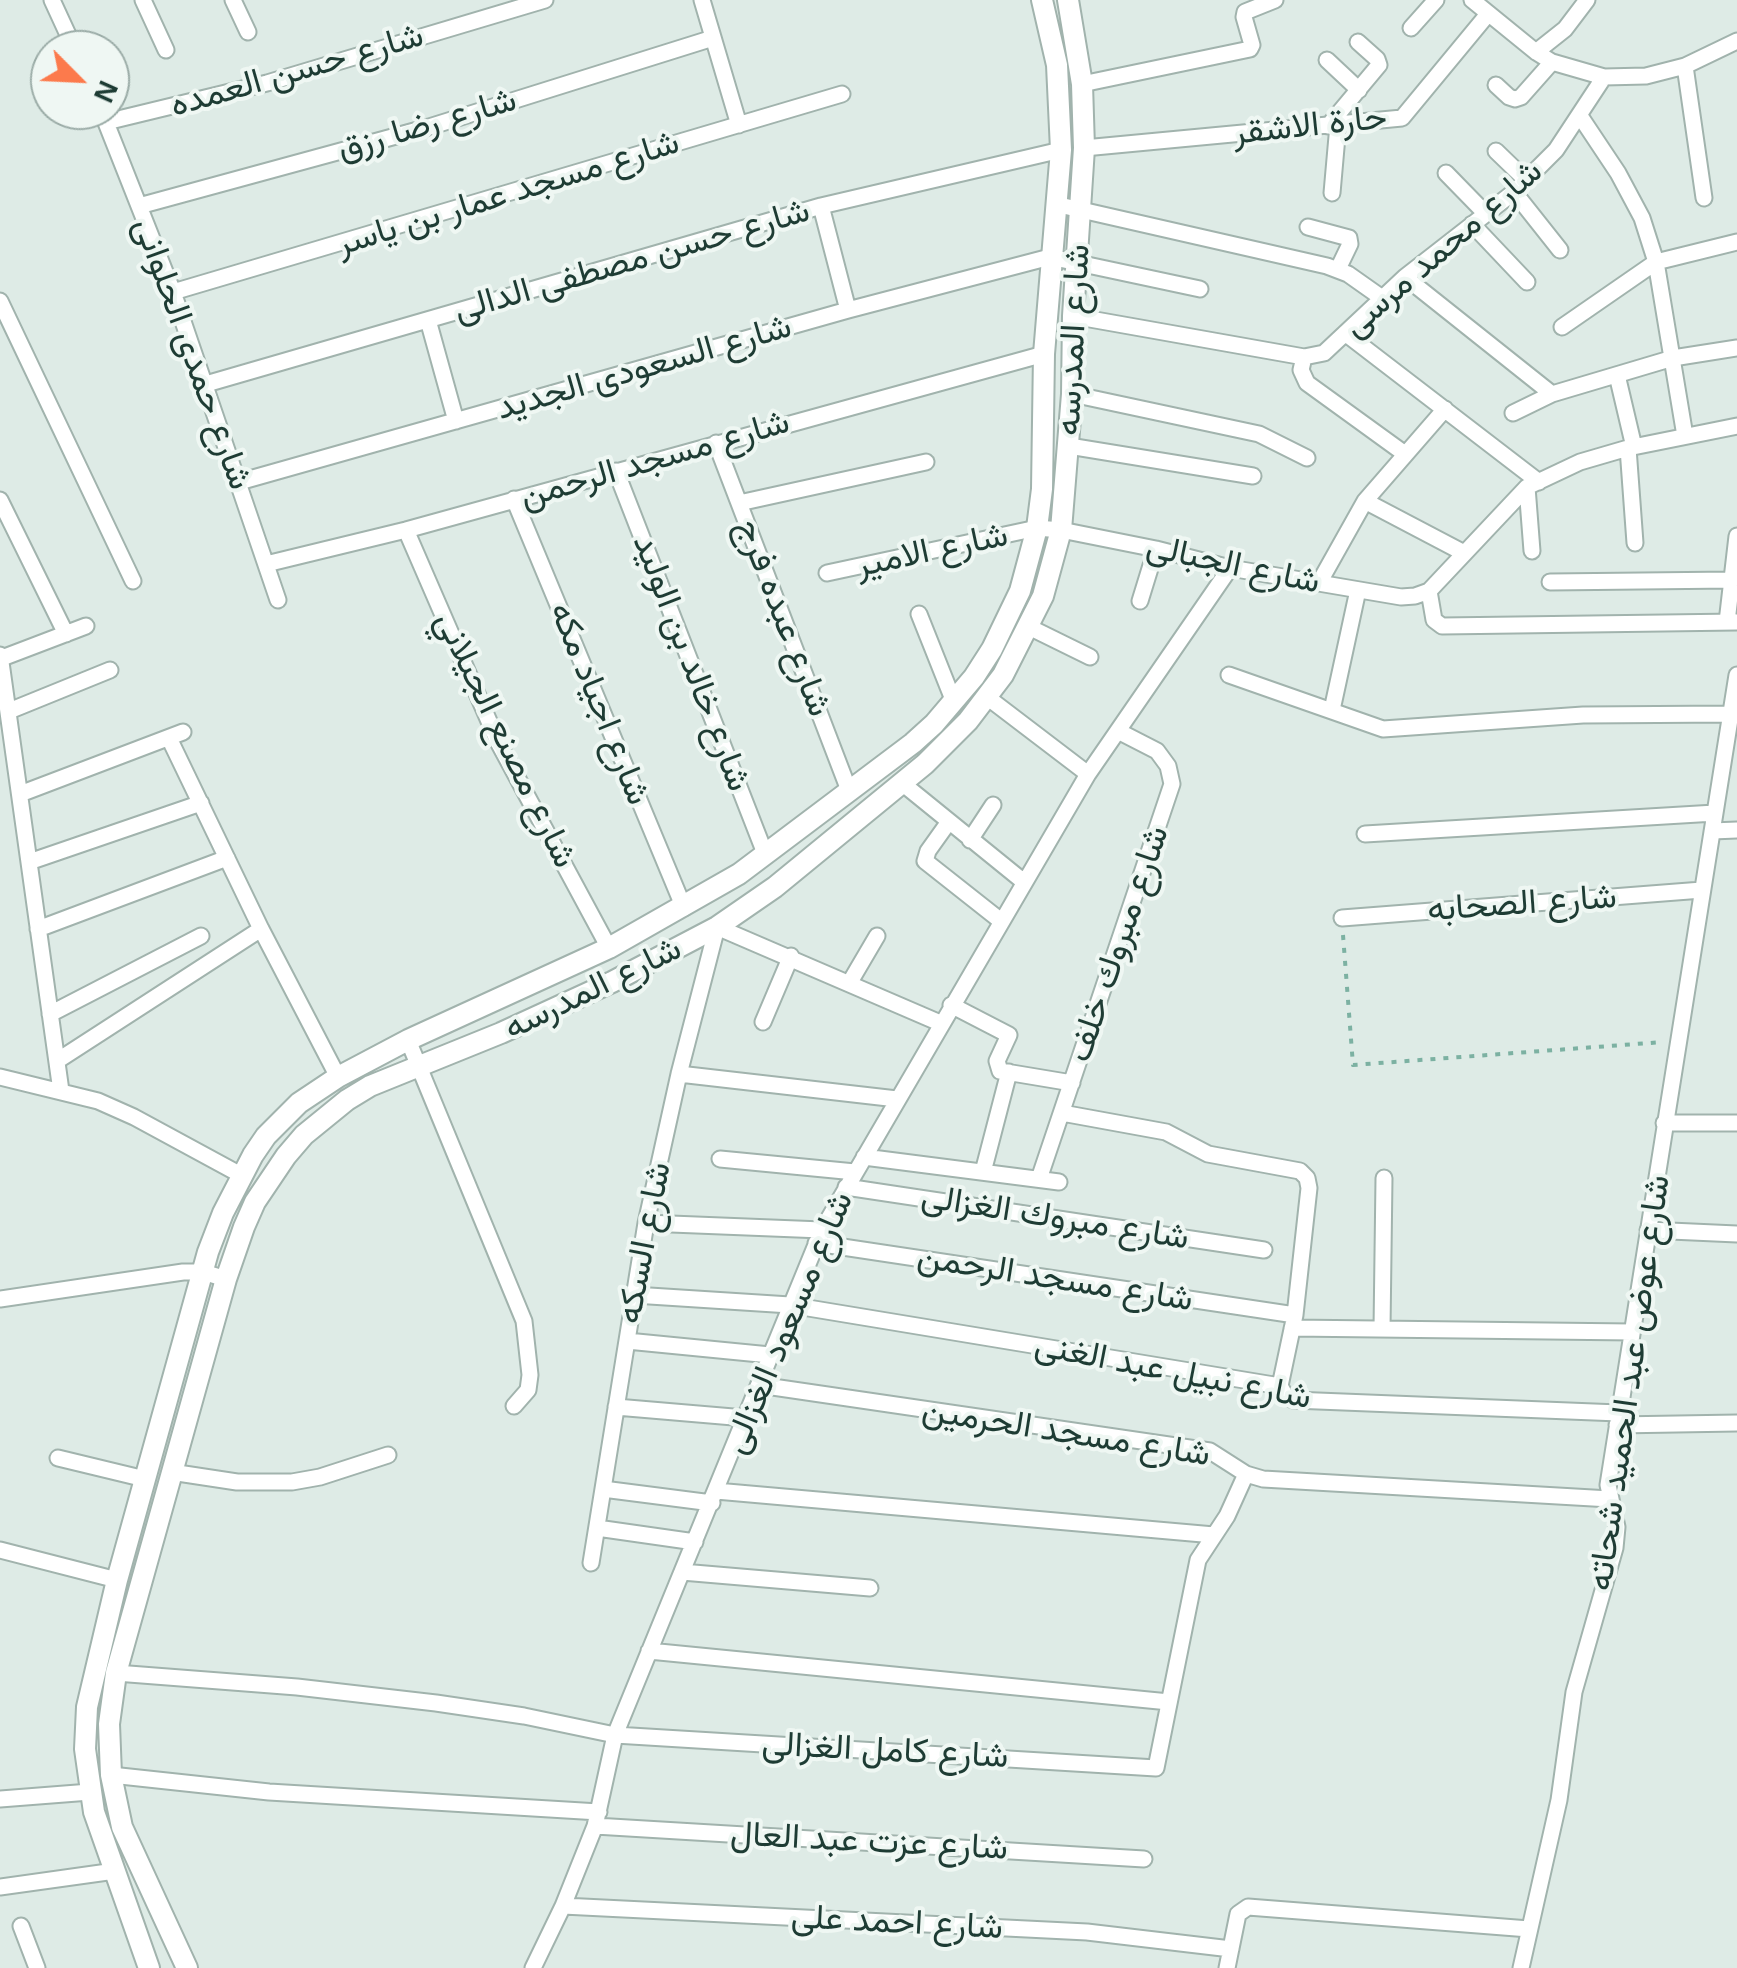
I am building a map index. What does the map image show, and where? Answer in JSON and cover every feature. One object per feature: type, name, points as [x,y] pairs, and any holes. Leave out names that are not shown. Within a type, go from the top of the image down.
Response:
[{"type":"street","points":[[52,0],[66,30]]},
{"type":"street","points":[[142,0],[166,50]]},
{"type":"street","points":[[233,0],[248,32]]},
{"type":"street","name":"شارع حسن العمده","points":[[130,111],[267,82],[545,0]]},
{"type":"street","points":[[702,0],[739,125]]},
{"type":"street","name":"شارع المدرسه","points":[[149,1968],[90,1792],[85,1749],[87,1707],[117,1580],[222,1213],[253,1155],[282,1118],[338,1077],[408,1040],[609,948],[684,908],[766,856],[913,744],[974,677],[1007,620],[1030,560],[1042,488],[1044,354],[1060,150],[1060,90],[1042,0]]},
{"type":"street","name":"شارع المدرسه","points":[[188,1968],[131,1852],[111,1776],[109,1724],[116,1673],[226,1279],[256,1202],[295,1146],[347,1100],[370,1086],[501,1034],[717,927],[775,886],[902,784],[948,743],[988,697],[1030,627],[1061,530],[1084,148],[1082,84],[1068,0]]},
{"type":"street","points":[[1082,84],[1250,49],[1251,40],[1236,0]]},
{"type":"street","points":[[1244,17],[1249,10],[1274,0]]},
{"type":"street","points":[[1411,28],[1436,0]]},
{"type":"street","points":[[1472,0],[1552,62],[1604,76],[1646,76],[1686,66],[1737,41]]},
{"type":"street","name":"حارة الاشقر","points":[[1084,148],[1402,118],[1498,0]]},
{"type":"street","points":[[1536,52],[1565,29],[1587,0]]},
{"type":"street","name":"شارع رضا رزق","points":[[139,206],[429,126],[713,38]]},
{"type":"street","points":[[1332,193],[1333,126],[1379,65],[1358,42]]},
{"type":"street","points":[[1327,60],[1359,90]]},
{"type":"street","points":[[1496,85],[1509,97],[1521,97],[1552,62]]},
{"type":"street","points":[[1686,66],[1704,198]]},
{"type":"street","name":"شارع محمد مرسى","points":[[1304,357],[1324,354],[1405,276],[1520,186],[1556,150],[1604,76]]},
{"type":"street","name":"شارع مسجد عمار بن ياسر","points":[[173,292],[842,94]]},
{"type":"street","points":[[1580,116],[1642,218],[1656,262],[1686,436]]},
{"type":"street","name":"شارع حمدى الحلوانى","points":[[109,130],[206,384],[278,600]]},
{"type":"street","name":"شارع حسن مصطفى الدالى","points":[[206,384],[820,206],[1060,150]]},
{"type":"street","points":[[1496,151],[1560,250]]},
{"type":"street","points":[[1446,172],[1486,214]]},
{"type":"street","points":[[1056,204],[1338,269],[1382,298]]},
{"type":"street","points":[[820,206],[848,310]]},
{"type":"street","points":[[1472,224],[1528,282]]},
{"type":"street","points":[[1308,228],[1349,238],[1338,269]]},
{"type":"street","points":[[1562,327],[1656,262],[1737,242]]},
{"type":"street","points":[[1050,258],[1200,289]]},
{"type":"street","name":"شارع السعودى الجديد","points":[[238,482],[848,310],[1050,258]]},
{"type":"street","points":[[1405,276],[1552,394]]},
{"type":"street","points":[[0,301],[134,581]]},
{"type":"street","points":[[1073,316],[1304,357],[1301,370],[1307,383],[1405,454]]},
{"type":"street","points":[[428,320],[456,420]]},
{"type":"street","points":[[1345,333],[1445,409],[1533,484]]},
{"type":"street","points":[[1513,414],[1552,394],[1617,374],[1673,358],[1737,348]]},
{"type":"street","name":"شارع مسجد الرحمن","points":[[266,564],[406,530],[1044,354]]},
{"type":"street","points":[[1617,374],[1631,447],[1635,543]]},
{"type":"street","points":[[1072,394],[1259,434],[1307,458]]},
{"type":"street","points":[[1319,583],[1366,501],[1445,409]]},
{"type":"street","points":[[1737,426],[1631,447],[1580,462],[1533,484],[1429,591],[1434,620],[1442,626],[1732,622],[1737,536]]},
{"type":"street","name":"شارع عبده فرج","points":[[716,443],[850,793]]},
{"type":"street","points":[[1069,446],[1253,476]]},
{"type":"street","points":[[739,503],[926,462]]},
{"type":"street","name":"شارع خالد بن الوليد","points":[[616,471],[766,856]]},
{"type":"street","points":[[1532,551],[1533,484]]},
{"type":"street","points":[[0,500],[66,634]]},
{"type":"street","name":"شارع اجياد مكه","points":[[514,500],[684,908]]},
{"type":"street","points":[[1366,501],[1464,553]]},
{"type":"street","name":"شارع الجبالى","points":[[1037,528],[1156,548],[1230,568],[1401,597],[1429,591]]},
{"type":"street","name":"شارع الامير","points":[[827,573],[1037,528]]},
{"type":"street","name":"شارع مصنع الجيلاني","points":[[406,530],[498,742],[609,948]]},
{"type":"street","points":[[1140,601],[1156,548]]},
{"type":"street","name":"شارع مسعود الغزالى","points":[[533,1968],[597,1819],[615,1735],[819,1236],[1088,774],[1230,568]]},
{"type":"street","points":[[1550,582],[1732,580]]},
{"type":"street","points":[[1332,710],[1358,590]]},
{"type":"street","points":[[919,614],[954,702]]},
{"type":"street","points":[[61,1091],[1,656],[86,626]]},
{"type":"street","points":[[1030,627],[1090,658]]},
{"type":"street","points":[[9,711],[110,670]]},
{"type":"street","points":[[1230,675],[1383,729],[1583,715],[1731,714]]},
{"type":"street","name":"شارع عوض عبد الحميد شحاته","points":[[1521,1968],[1559,1800],[1574,1692],[1615,1548],[1617,1527],[1608,1485],[1714,813],[1732,731],[1737,675]]},
{"type":"street","points":[[988,697],[1088,774]]},
{"type":"street","name":"شارع مبروك خلف","points":[[1039,1179],[1172,784],[1168,766],[1157,752],[1118,731]]},
{"type":"street","points":[[20,794],[176,735],[200,803],[338,1077]]},
{"type":"street","points":[[902,784],[1024,882]]},
{"type":"street","points":[[29,862],[200,803]]},
{"type":"street","points":[[970,840],[993,805]]},
{"type":"street","points":[[1365,834],[1714,813]]},
{"type":"street","points":[[948,823],[925,861],[1000,921]]},
{"type":"street","points":[[1712,831],[1737,830]]},
{"type":"street","points":[[38,929],[227,858]]},
{"type":"street","name":"شارع الصحابه","points":[[1342,918],[1702,890]]},
{"type":"street","points":[[717,927],[940,1023]]},
{"type":"street","name":"شارع السكه","points":[[591,1563],[646,1223],[717,927]]},
{"type":"street","points":[[57,1061],[261,929]]},
{"type":"street","points":[[50,1014],[201,936]]},
{"type":"street","points":[[850,982],[877,936]]},
{"type":"street","points":[[763,1022],[791,956]]},
{"type":"street","points":[[951,1005],[1006,1031],[1008,1041],[996,1067],[1072,1082]]},
{"type":"street","points":[[408,1040],[524,1321],[530,1376],[528,1390],[514,1406]]},
{"type":"street","points":[[983,1172],[1009,1072]]},
{"type":"street","points":[[679,1074],[897,1099]]},
{"type":"street","points":[[0,1077],[98,1102],[242,1175]]},
{"type":"street","points":[[1062,1113],[1166,1132],[1208,1154],[1300,1171],[1307,1178],[1293,1321],[1280,1386]]},
{"type":"street","points":[[1664,1123],[1737,1123]]},
{"type":"street","points":[[864,1157],[1059,1182]]},
{"type":"street","name":"شارع مبروك الغزالى","points":[[720,1159],[1264,1250]]},
{"type":"street","points":[[1382,1329],[1384,1178]]},
{"type":"street","name":"شارع مسجد الرحمن","points":[[646,1223],[819,1236],[1293,1321],[1382,1329],[1632,1332]]},
{"type":"street","points":[[1648,1230],[1737,1234]]},
{"type":"street","points":[[0,1300],[183,1272],[203,1272],[226,1279]]},
{"type":"street","name":"شارع نبيل عبد الغنى","points":[[634,1295],[790,1304],[1280,1386],[1284,1396],[1294,1400],[1737,1422]]},
{"type":"street","points":[[627,1341],[770,1356]]},
{"type":"street","name":"شارع مسجد الحرمين","points":[[758,1385],[1210,1451],[1246,1474],[1263,1479],[1610,1499]]},
{"type":"street","points":[[616,1407],[745,1418]]},
{"type":"street","points":[[172,1472],[237,1482],[292,1482],[320,1477],[388,1454]]},
{"type":"street","points":[[58,1458],[145,1479]]},
{"type":"street","points":[[648,1651],[1169,1702],[1198,1560],[1228,1516],[1246,1474]]},
{"type":"street","points":[[603,1489],[1214,1534]]},
{"type":"street","points":[[597,1528],[695,1542]]},
{"type":"street","points":[[0,1550],[117,1580]]},
{"type":"street","points":[[682,1572],[870,1588]]},
{"type":"street","name":"شارع كامل الغزالى","points":[[116,1673],[436,1703],[615,1735],[1156,1768],[1169,1702]]},
{"type":"street","name":"شارع عزت عبد العال","points":[[111,1776],[597,1819],[1144,1859]]},
{"type":"street","points":[[0,1799],[90,1792]]},
{"type":"street","points":[[0,1887],[114,1871]]},
{"type":"street","name":"شارع احمد على","points":[[562,1906],[1087,1932],[1231,1949]]},
{"type":"street","points":[[1227,1968],[1238,1914],[1248,1908],[1528,1930]]},
{"type":"street","points":[[22,1926],[37,1968]]},
{"type":"path","points":[[1342,918],[1354,1065],[1678,1041]]}]
